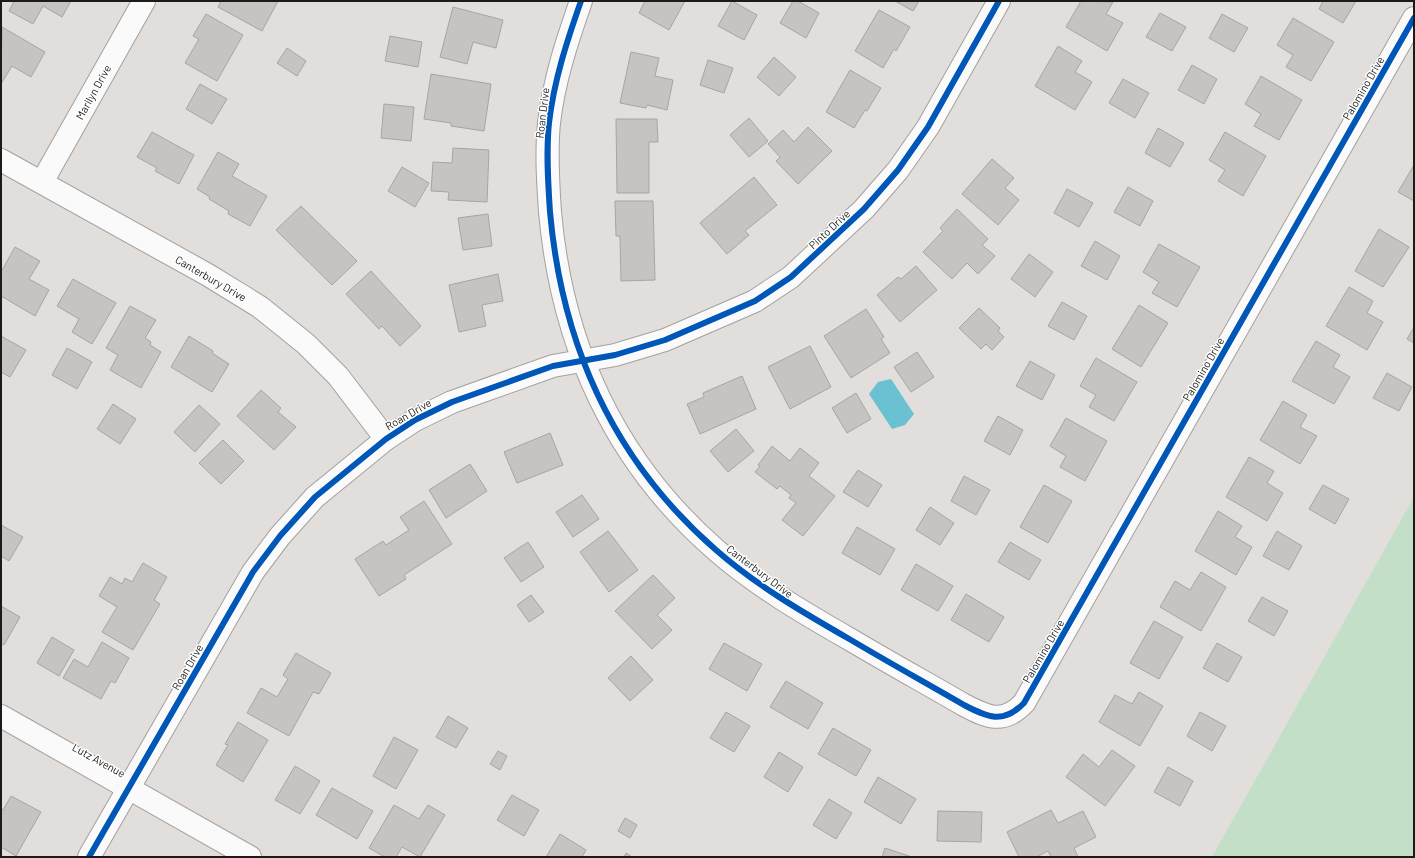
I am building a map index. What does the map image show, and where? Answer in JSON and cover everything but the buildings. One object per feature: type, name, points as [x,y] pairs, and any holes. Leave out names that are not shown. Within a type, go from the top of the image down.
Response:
[{"type":"street","name":"Marilyn Drive","points":[[42,182],[144,1]]},
{"type":"street","name":"Roan Drive","points":[[89,857],[258,566],[280,536],[315,497],[386,439],[415,420],[452,402],[553,366],[582,360],[564,294],[553,244],[548,181],[549,124],[559,65],[580,1]]},
{"type":"street","name":"Pinto Drive","points":[[582,360],[615,355],[665,340],[755,301],[791,277],[864,209],[898,170],[928,127],[999,1]]},
{"type":"street","name":"Palomino Drive","points":[[998,717],[1009,715],[1024,704],[1414,18]]},
{"type":"street","name":"Canterbury Drive","points":[[1,160],[208,275],[260,307],[306,344],[338,376],[386,439]]},
{"type":"street","name":"Canterbury Drive","points":[[582,360],[594,390],[618,434],[648,478],[683,519],[717,551],[788,604],[964,705],[989,717],[998,717]]},
{"type":"street","name":"Lutz Avenue","points":[[1,716],[250,857]]},
{"type":"green space","points":[[1414,497],[1414,857],[1212,857]]},
{"type":"water","points":[[891,379],[914,414],[905,425],[892,429],[869,394],[878,382]]},
{"type":"cycle path","points":[[581,1],[562,61],[551,107],[547,156],[550,212],[556,261],[567,309],[581,355],[600,398],[622,440],[649,479],[680,516],[716,550],[764,587],[798,609],[964,705],[980,713],[995,717],[1009,714],[1024,703],[1414,18]]},
{"type":"cycle path","points":[[89,857],[253,572],[280,536],[315,497],[386,439],[415,420],[452,402],[553,366],[615,355],[665,340],[755,301],[791,277],[864,209],[898,170],[928,127],[999,1]]}]
